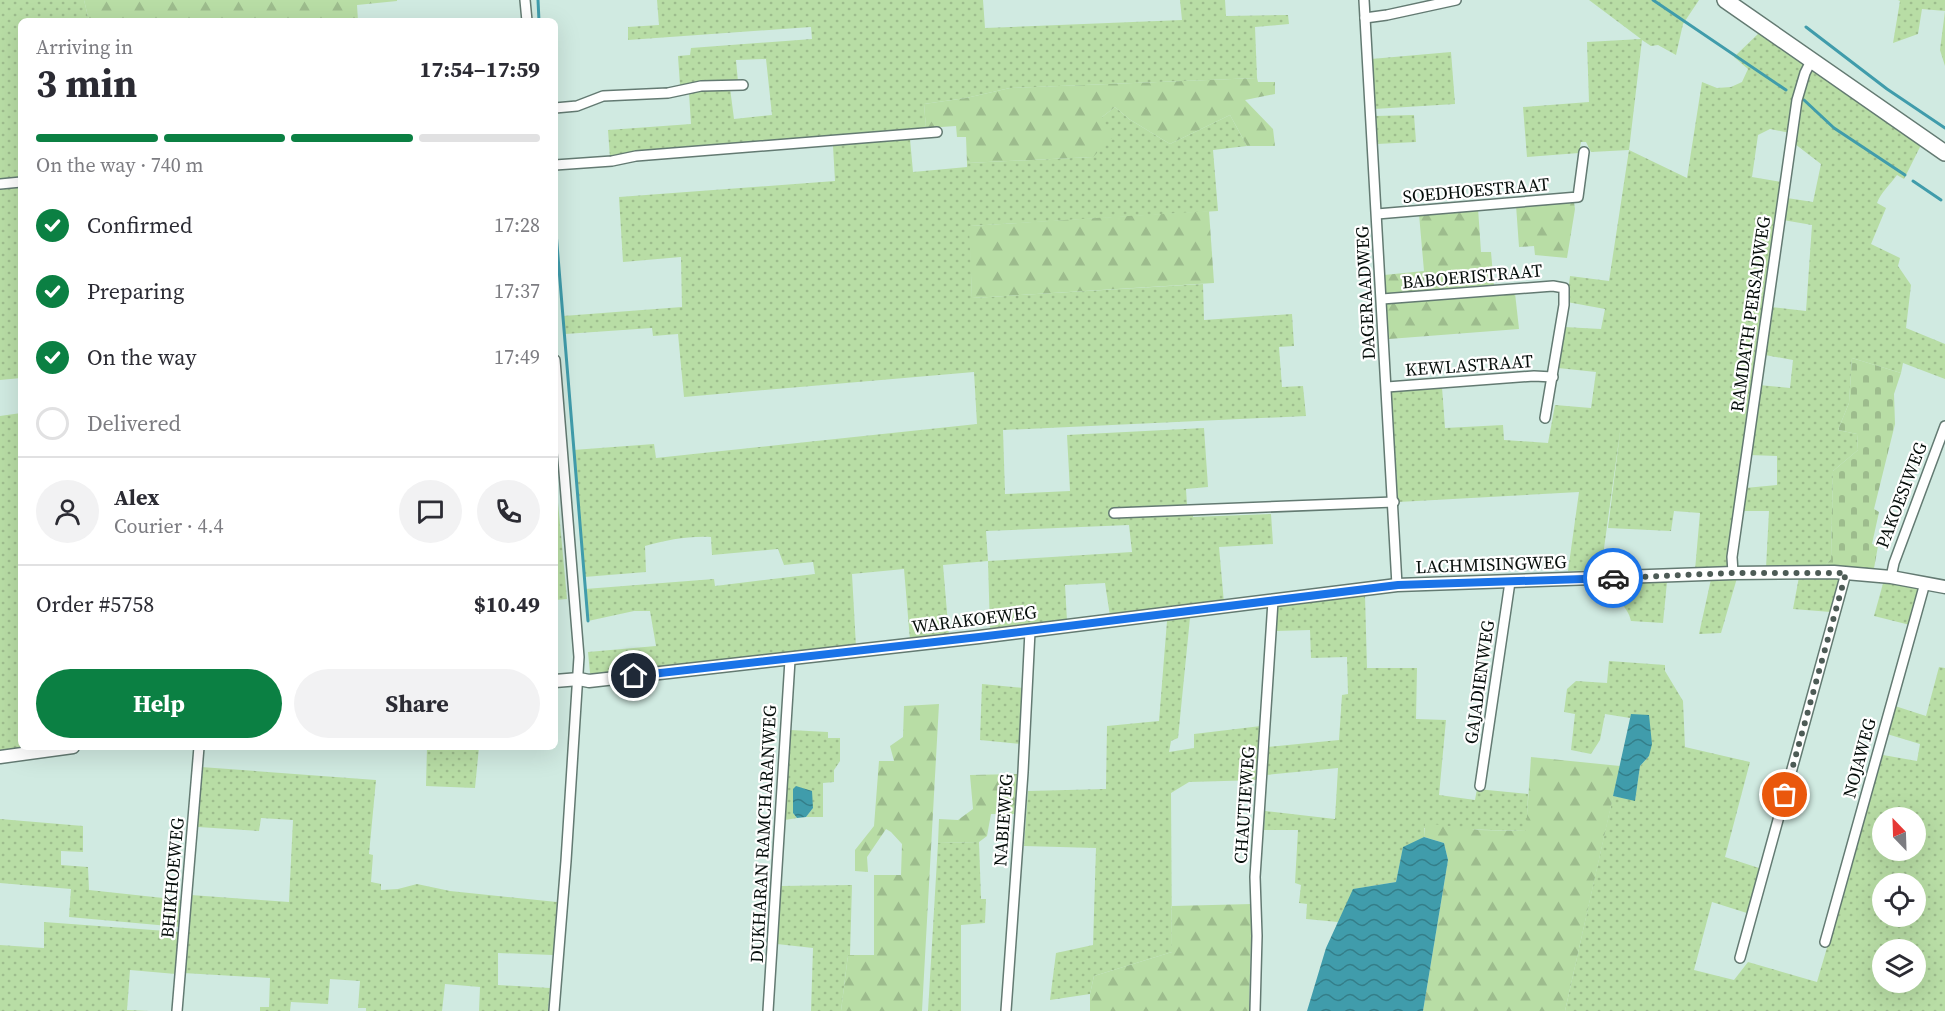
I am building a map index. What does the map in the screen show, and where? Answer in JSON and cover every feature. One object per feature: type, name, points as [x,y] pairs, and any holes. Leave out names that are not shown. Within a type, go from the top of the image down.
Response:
[{"type":"main road","points":[[1725,0],[1945,153]]},
{"type":"street","points":[[525,0],[527,18]]},
{"type":"street","name":"DAGERAADWEG","points":[[1364,0],[1398,585]]},
{"type":"street","points":[[1365,18],[1456,0]]},
{"type":"street","name":"RAMDATH PERSADWEG","points":[[1732,573],[1732,557],[1797,100],[1811,61]]},
{"type":"street","points":[[558,108],[577,106],[603,96],[668,93],[701,86],[743,85]]},
{"type":"street","points":[[558,165],[612,161],[636,156],[937,132]]},
{"type":"street","name":"SOEDHOESTRAAT","points":[[1377,214],[1578,197],[1584,152]]},
{"type":"street","points":[[0,184],[18,182]]},
{"type":"street","name":"BABOERISTRAAT","points":[[1382,299],[1553,286],[1564,288],[1564,305],[1553,377]]},
{"type":"street","name":"KEWLASTRAAT","points":[[1387,387],[1534,376],[1553,377]]},
{"type":"street","points":[[1545,418],[1553,377]]},
{"type":"street","points":[[554,1011],[579,679],[558,397]]},
{"type":"street","name":"PAKOESIWEG","points":[[1891,577],[1893,563],[1945,426]]},
{"type":"street","points":[[1114,513],[1394,502]]},
{"type":"street","name":"LACHMISINGWEG","points":[[1398,585],[1732,573],[1846,573],[1891,577],[1945,586]]},
{"type":"street","points":[[1740,958],[1846,573]]},
{"type":"street","name":"GAJADIENWEG","points":[[1480,786],[1510,582]]},
{"type":"street","name":"NOJAWEG","points":[[1825,942],[1925,583]]},
{"type":"street","name":"WARAKOEWEG","points":[[558,681],[579,679],[589,681],[790,660],[1398,585]]},
{"type":"street","name":"CHAUTIEWEG","points":[[1255,1011],[1257,936],[1255,877],[1273,601]]},
{"type":"street","name":"NABIEWEG","points":[[1006,1011],[1023,772],[1030,631]]},
{"type":"street","name":"DUKHARAN RAMCHARANWEG","points":[[768,1011],[790,660]]},
{"type":"street","points":[[0,757],[51,750]]},
{"type":"street","name":"BHIKHOEWEG","points":[[177,1011],[199,750]]},
{"type":"green space","points":[[0,0],[84,0],[88,18],[18,18],[18,179],[0,181]]},
{"type":"green space","points":[[84,0],[397,0],[357,5],[358,18],[88,18]]},
{"type":"green space","points":[[657,0],[983,0],[985,28],[1182,20],[1180,0],[1225,0],[1226,16],[1288,15],[1289,24],[1255,27],[1257,78],[1010,88],[924,104],[926,128],[635,153],[610,158],[608,130],[691,124],[689,93],[699,90],[730,88],[734,119],[772,115],[766,59],[736,60],[738,82],[680,85],[678,56],[690,55],[691,48],[812,39],[811,27],[628,40],[628,27],[659,25]]},
{"type":"green space","points":[[1589,0],[1699,0],[1683,24],[1676,55],[1658,45],[1651,46],[1642,40],[1629,150],[1591,152],[1586,142],[1581,142],[1579,153],[1527,157],[1523,107],[1589,102],[1587,42],[1641,39]]},
{"type":"green space","points":[[1898,0],[1945,0],[1945,11],[1922,9],[1918,34],[1893,43],[1900,1]]},
{"type":"green space","points":[[1945,11],[1945,66],[1940,50]]},
{"type":"green space","points":[[1760,32],[1807,65],[1790,133],[1770,129],[1758,135],[1752,177],[1782,182],[1729,570],[1695,570],[1700,513],[1674,511],[1671,531],[1608,528],[1621,425],[1601,570],[1568,571],[1579,492],[1398,502],[1391,391],[1442,387],[1445,428],[1503,425],[1504,440],[1548,443],[1555,405],[1591,408],[1596,372],[1558,368],[1564,327],[1601,329],[1605,309],[1567,302],[1570,276],[1609,281],[1629,150],[1687,178],[1702,82],[1717,88],[1731,87],[1742,82],[1748,69],[1734,57]]},
{"type":"green space","points":[[1451,52],[1455,104],[1374,109],[1371,59]]},
{"type":"green space","points":[[1813,70],[1921,145],[1904,179],[1897,175],[1879,199],[1877,203],[1886,208],[1871,244],[1900,258],[1898,266],[1911,285],[1906,328],[1945,344],[1945,379],[1903,363],[1901,373],[1852,358],[1849,403],[1838,430],[1857,434],[1858,450],[1833,471],[1831,559],[1823,568],[1766,568],[1769,511],[1742,511],[1745,488],[1777,485],[1777,456],[1749,455],[1759,385],[1790,388],[1793,360],[1765,355],[1771,307],[1806,311],[1812,225],[1783,220],[1787,198],[1813,202],[1821,164],[1795,144],[1801,95]]},
{"type":"green space","points":[[1257,78],[1258,82],[1275,82],[1275,94],[1245,100],[1273,129],[1275,146],[1247,146],[1230,115],[1170,144],[1129,119],[1115,107],[1102,117],[1112,138],[1093,157],[967,163],[966,137],[957,137],[956,126],[926,128],[924,104],[1010,88]]},
{"type":"green space","points":[[1115,107],[1129,119],[1170,144],[1230,115],[1247,146],[1213,150],[1218,211],[970,226],[972,298],[1203,284],[1204,320],[1292,314],[1294,346],[1279,347],[1282,387],[1303,386],[1306,416],[1003,430],[1005,494],[1070,491],[1067,435],[1204,428],[1208,487],[1186,489],[1187,505],[1193,505],[1193,517],[1271,514],[1273,544],[1219,547],[1224,603],[1110,616],[1105,583],[1065,585],[1067,621],[990,630],[988,561],[943,565],[949,636],[910,640],[904,569],[852,574],[856,647],[596,677],[590,673],[588,652],[656,646],[650,611],[634,611],[588,621],[585,589],[714,579],[715,586],[815,574],[813,562],[784,565],[778,549],[712,555],[711,537],[702,537],[677,539],[645,546],[646,572],[584,577],[573,450],[654,444],[656,458],[977,424],[974,372],[684,397],[678,334],[653,336],[652,328],[565,334],[563,316],[682,307],[681,257],[623,262],[619,197],[835,181],[833,146],[910,139],[913,172],[967,167],[967,163],[1093,157],[1102,117]],"holes":[[[1129,525],[1132,552],[988,561],[986,531]]]},
{"type":"green space","points":[[1414,115],[1416,142],[1377,144],[1375,116]]},
{"type":"green space","points":[[18,185],[18,378],[0,380],[0,188]]},
{"type":"green space","points":[[1574,202],[1575,209],[1567,258],[1535,255],[1534,246],[1519,247],[1516,205]]},
{"type":"green space","points":[[1478,208],[1481,252],[1491,252],[1494,286],[1385,294],[1384,275],[1424,271],[1419,214]]},
{"type":"green space","points":[[1209,211],[1214,283],[972,298],[969,226]]},
{"type":"green space","points":[[1515,293],[1519,329],[1389,339],[1385,302]]},
{"type":"green space","points":[[1852,358],[1901,373],[1894,394],[1895,424],[1874,509],[1879,512],[1872,544],[1878,546],[1873,574],[1823,568],[1831,559],[1833,471],[1858,450],[1857,434],[1838,430],[1849,403]]},
{"type":"green space","points":[[18,413],[18,750],[21,750],[0,753],[0,416]]},
{"type":"green space","points":[[558,502],[567,599],[558,600]]},
{"type":"green space","points":[[1799,577],[1838,577],[1840,579],[1831,612],[1793,609]]},
{"type":"green space","points":[[1737,578],[1721,633],[1699,634],[1711,579]]},
{"type":"green space","points":[[1884,580],[1918,586],[1920,590],[1910,625],[1874,616]]},
{"type":"green space","points":[[1615,582],[1667,582],[1663,623],[1631,621],[1619,599]]},
{"type":"green space","points":[[1365,595],[1367,668],[1417,668],[1416,719],[1446,720],[1439,795],[1475,800],[1477,789],[1528,794],[1527,831],[1424,828],[1424,837],[1403,848],[1396,882],[1354,889],[1338,922],[1306,919],[1307,904],[1299,903],[1301,885],[1295,883],[1298,830],[1264,830],[1265,811],[1335,819],[1338,768],[1266,775],[1268,747],[1339,740],[1342,695],[1348,694],[1347,657],[1311,658],[1310,630],[1276,631],[1277,605]]},
{"type":"green space","points":[[1190,618],[1178,738],[1171,741],[1169,752],[1194,748],[1194,734],[1261,726],[1259,780],[1189,782],[1171,793],[1172,952],[1094,976],[1090,994],[1050,1000],[1056,953],[1093,945],[1096,848],[1024,846],[1028,791],[1106,789],[1107,726],[1159,721],[1167,621]]},
{"type":"green space","points":[[1609,661],[1665,665],[1665,671],[1683,701],[1685,747],[1750,762],[1725,857],[1762,869],[1750,914],[1712,902],[1694,970],[1734,980],[1748,962],[1817,982],[1883,755],[1917,761],[1920,744],[1887,734],[1895,706],[1926,716],[1939,667],[1945,668],[1945,1011],[1565,1011],[1613,796],[1635,800],[1640,766],[1649,756],[1632,714],[1630,718],[1605,714],[1600,740],[1591,754],[1571,750],[1575,714],[1564,712],[1567,689],[1576,681],[1607,683]]},
{"type":"green space","points":[[982,684],[1024,688],[1021,744],[980,740]]},
{"type":"green space","points":[[939,704],[922,1011],[841,1011],[848,955],[874,955],[874,875],[901,875],[902,844],[886,829],[867,857],[868,872],[855,871],[855,850],[874,826],[879,761],[894,761],[890,746],[903,737],[904,706]]},
{"type":"green space","points":[[790,730],[828,732],[828,738],[840,738],[840,761],[834,770],[834,782],[823,783],[823,817],[806,817],[813,808],[793,813],[797,818],[785,820]]},
{"type":"green space","points":[[427,750],[479,750],[475,788],[426,786]]},
{"type":"green space","points":[[1531,757],[1620,766],[1565,1011],[1423,1011],[1448,860],[1444,843],[1424,837],[1425,823],[1479,830],[1526,831]]},
{"type":"green space","points":[[201,767],[376,780],[369,854],[373,855],[371,882],[381,884],[381,890],[398,889],[417,884],[450,891],[557,902],[553,955],[498,953],[498,985],[550,988],[548,1011],[479,1011],[480,987],[445,984],[442,1011],[366,1011],[366,1008],[358,1008],[360,981],[330,979],[328,1004],[291,1002],[290,1011],[260,1011],[260,1007],[269,1007],[270,978],[183,973],[191,895],[289,902],[293,820],[261,818],[259,831],[198,827]]},
{"type":"green space","points":[[1019,774],[1016,814],[991,814],[987,836],[979,842],[938,843],[939,819],[958,820],[973,809],[970,775]]},
{"type":"green space","points":[[0,819],[83,826],[83,852],[61,851],[61,865],[88,867],[89,890],[182,900],[180,927],[69,917],[71,889],[0,883]]},
{"type":"green space","points":[[979,842],[981,899],[986,899],[985,923],[961,925],[961,1011],[928,1011],[938,843]]},
{"type":"green space","points":[[852,885],[850,955],[848,955],[841,1011],[811,1011],[813,948],[777,944],[781,886]]},
{"type":"green space","points":[[1252,904],[1249,1011],[1090,1011],[1090,994],[1094,976],[1172,952],[1172,906]]},
{"type":"green space","points":[[44,922],[180,932],[176,974],[130,970],[127,1010],[149,1011],[0,1011],[0,945],[44,948]]},
{"type":"water","points":[[1631,714],[1649,715],[1652,744],[1649,756],[1640,766],[1635,801],[1613,796]]},
{"type":"water","points":[[796,786],[812,791],[813,808],[806,817],[797,818],[793,813],[793,789]]},
{"type":"water","points":[[1424,837],[1444,843],[1448,860],[1423,1011],[1307,1011],[1326,948],[1353,889],[1396,882],[1403,847]]},
{"type":"waterway","points":[[538,0],[539,18]]},
{"type":"waterway","points":[[1653,0],[1786,90]]},
{"type":"waterway","points":[[1806,27],[1887,89],[1945,128]]},
{"type":"waterway","points":[[1804,100],[1834,128],[1905,175]]},
{"type":"waterway","points":[[1913,181],[1941,200]]},
{"type":"waterway","points":[[558,256],[588,621]]},
{"type":"way so far","points":[[1613,578],[1732,573],[1846,573],[1785,795]]},
{"type":"route","points":[[634,676],[790,660],[1398,585],[1613,578]]}]
